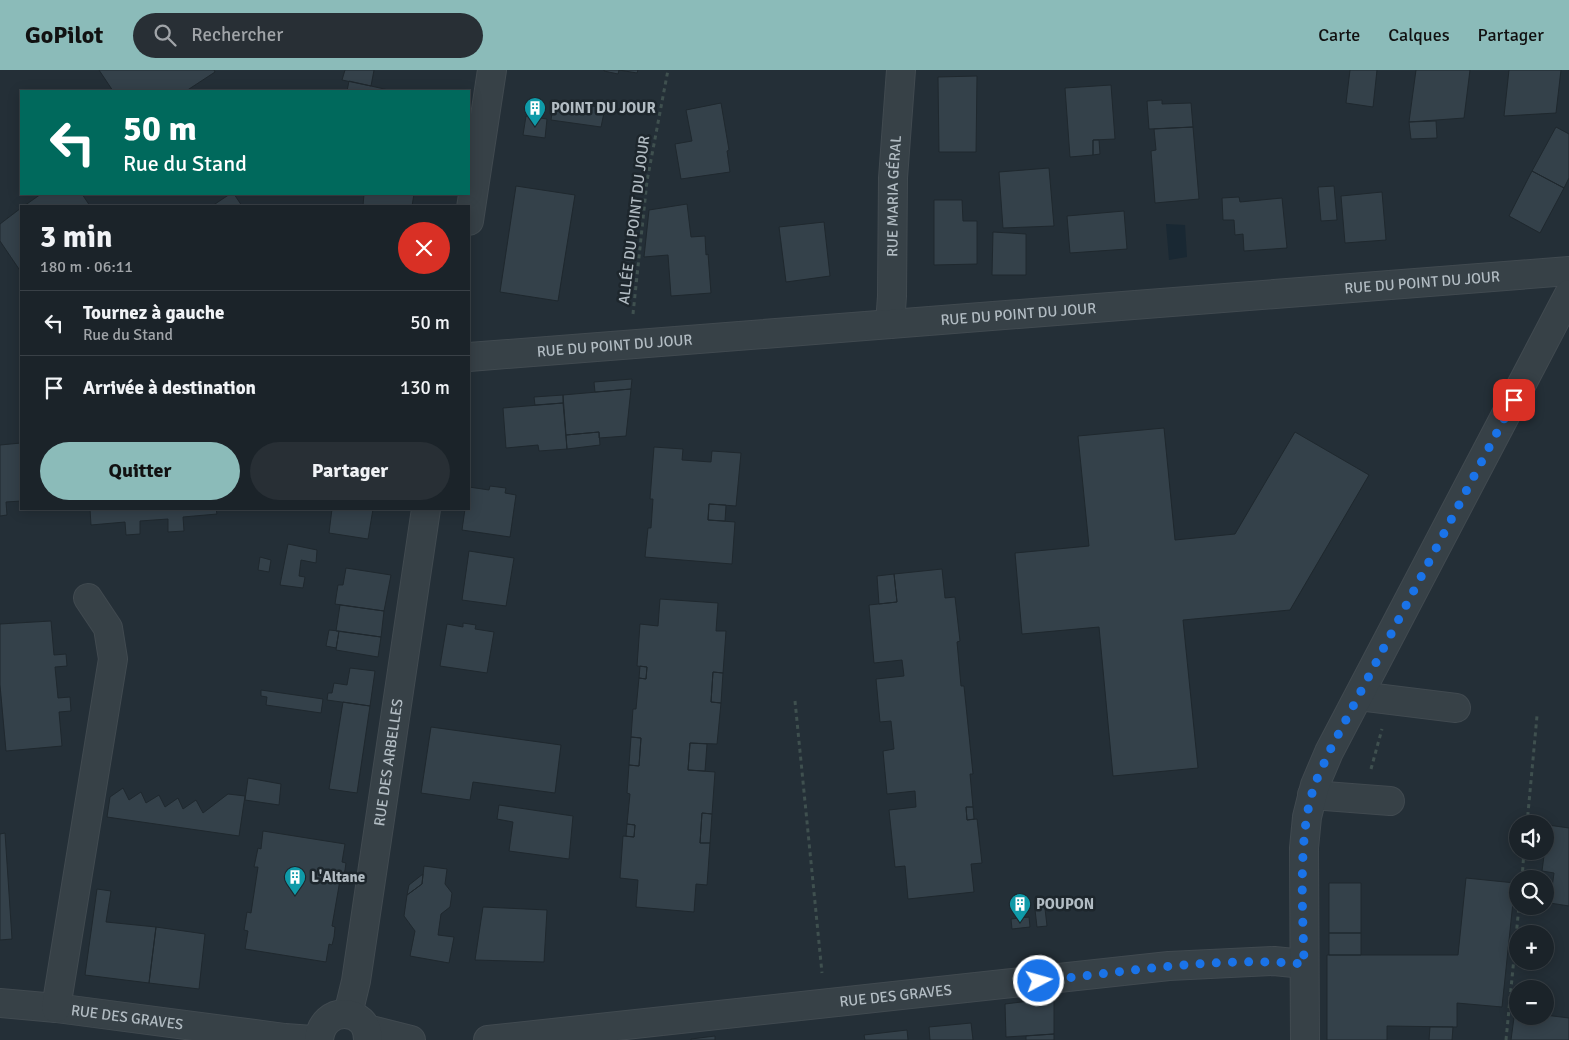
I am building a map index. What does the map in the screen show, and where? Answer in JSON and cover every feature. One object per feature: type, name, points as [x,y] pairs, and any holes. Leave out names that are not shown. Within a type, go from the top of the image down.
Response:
[{"type":"street","points":[[470,213],[492,70]]},
{"type":"street","name":"RUE MARIA GÉRAL","points":[[890,324],[893,178],[901,70]]},
{"type":"street","name":"RUE DU POINT DU JOUR","points":[[470,357],[1569,271]]},
{"type":"street","points":[[1305,1040],[1304,848],[1307,817],[1315,784],[1329,752],[1569,294]]},
{"type":"street","name":"RUE DES ARBELLES","points":[[361,1028],[356,981],[426,510]]},
{"type":"street","points":[[56,1008],[113,659],[108,628],[88,598]]},
{"type":"street","points":[[1359,696],[1456,708]]},
{"type":"street","points":[[1312,795],[1390,801]]},
{"type":"street","name":"RUE DES GRAVES","points":[[488,1040],[1169,966],[1274,962],[1304,964]]},
{"type":"street","name":"RUE DES GRAVES","points":[[0,1002],[313,1040]]},
{"type":"street","points":[[319,1040],[322,1026],[327,1020],[341,1014],[361,1028],[411,1040]]},
{"type":"path","name":"ALLÉE DU POINT DU JOUR","points":[[630,344],[647,181],[668,70]]},
{"type":"path","points":[[795,701],[825,1004]]},
{"type":"path","points":[[1528,815],[1537,716]]},
{"type":"path","points":[[1506,1040],[1518,915]]},
{"type":"water","points":[[1166,224],[1185,225],[1187,257],[1169,260]]},
{"type":"building","points":[[99,70],[214,70],[215,72],[188,90],[112,90]]},
{"type":"building","points":[[345,70],[374,70],[371,86],[342,80]]},
{"type":"building","points":[[604,70],[619,70],[618,74]]},
{"type":"building","points":[[619,70],[638,70],[637,73]]},
{"type":"building","points":[[1350,70],[1377,70],[1373,107],[1346,103]]},
{"type":"building","points":[[1416,70],[1470,70],[1464,118],[1409,122]]},
{"type":"building","points":[[1509,70],[1561,70],[1556,113],[1504,116]]},
{"type":"building","points":[[977,76],[976,152],[939,152],[938,77]]},
{"type":"building","points":[[349,81],[389,90],[347,90]]},
{"type":"building","points":[[1111,85],[1115,139],[1093,140],[1093,155],[1070,157],[1065,88]]},
{"type":"building","points":[[554,100],[605,108],[601,127],[551,120]]},
{"type":"building","points":[[1162,100],[1162,104],[1191,103],[1193,127],[1149,129],[1147,101]]},
{"type":"building","points":[[721,103],[729,150],[727,151],[730,172],[681,179],[675,144],[692,141],[686,110]]},
{"type":"building","name":"POINT DU JOUR","points":[[526,116],[547,119],[545,138],[523,135]]},
{"type":"building","points":[[1436,121],[1437,138],[1411,139],[1409,122]]},
{"type":"building","points":[[1193,127],[1199,199],[1155,203],[1151,151],[1156,150],[1154,129]]},
{"type":"building","points":[[1556,127],[1569,134],[1569,178],[1564,188],[1532,171]]},
{"type":"building","points":[[1093,140],[1099,140],[1100,154],[1093,155]]},
{"type":"building","points":[[1049,168],[1054,226],[1003,228],[999,172]]},
{"type":"building","points":[[1532,171],[1564,188],[1540,233],[1509,216]]},
{"type":"building","points":[[516,186],[575,195],[558,301],[500,292]]},
{"type":"building","points":[[1334,186],[1337,220],[1321,221],[1318,187]]},
{"type":"building","points":[[1382,192],[1386,240],[1345,243],[1341,196]]},
{"type":"building","points":[[40,195],[83,195],[89,205],[25,205]]},
{"type":"building","points":[[228,195],[235,195],[241,205],[214,205]]},
{"type":"building","points":[[364,195],[414,195],[412,205],[363,205]]},
{"type":"building","points":[[1239,197],[1240,202],[1282,198],[1287,248],[1244,251],[1243,234],[1235,235],[1234,220],[1223,220],[1222,198]]},
{"type":"building","points":[[934,200],[962,200],[963,221],[977,221],[977,264],[934,265]]},
{"type":"building","points":[[687,204],[691,237],[705,236],[711,293],[671,296],[668,255],[644,257],[649,210]]},
{"type":"building","points":[[20,209],[20,271],[0,241],[0,224]]},
{"type":"building","points":[[1124,211],[1127,249],[1070,253],[1067,216]]},
{"type":"building","points":[[824,222],[830,276],[786,282],[779,227]]},
{"type":"building","points":[[993,232],[1026,234],[1026,275],[992,275]]},
{"type":"building","points":[[632,379],[631,389],[595,392],[594,382]]},
{"type":"building","points":[[631,389],[626,436],[599,438],[599,432],[566,435],[563,395]]},
{"type":"building","points":[[563,395],[563,403],[535,405],[534,397]]},
{"type":"building","points":[[563,403],[567,449],[539,451],[538,445],[506,448],[503,408]]},
{"type":"building","points":[[1164,428],[1175,540],[1235,534],[1295,432],[1369,475],[1290,610],[1183,620],[1198,768],[1113,776],[1099,627],[1022,634],[1015,553],[1089,546],[1078,436]]},
{"type":"building","points":[[599,432],[600,445],[567,449],[566,435]]},
{"type":"building","points":[[20,443],[20,501],[6,502],[7,515],[0,516],[0,445]]},
{"type":"building","points":[[654,447],[683,449],[682,460],[711,462],[712,451],[741,453],[736,506],[709,504],[708,520],[735,522],[732,564],[645,557],[648,528],[651,528],[653,499],[650,499]]},
{"type":"building","points":[[490,486],[506,488],[505,493],[516,495],[510,537],[462,530],[465,510],[470,510],[470,487],[489,490]]},
{"type":"building","points":[[709,504],[726,505],[725,521],[708,520]]},
{"type":"building","points":[[90,510],[216,510],[217,514],[183,517],[184,531],[168,532],[168,519],[140,521],[140,534],[126,535],[125,522],[91,525]]},
{"type":"building","points":[[332,510],[373,510],[368,539],[329,533]]},
{"type":"building","points":[[288,544],[317,550],[316,563],[301,560],[299,576],[305,577],[303,588],[280,585]]},
{"type":"building","points":[[469,551],[514,558],[506,606],[462,600]]},
{"type":"building","points":[[260,557],[271,560],[269,572],[258,570]]},
{"type":"building","points":[[346,568],[391,575],[384,611],[335,604],[338,585],[343,585]]},
{"type":"building","points":[[942,569],[945,598],[955,597],[960,641],[957,642],[961,686],[964,686],[973,774],[970,774],[973,807],[966,807],[967,820],[977,819],[982,863],[971,864],[974,892],[908,899],[905,866],[895,867],[889,810],[916,807],[915,791],[887,794],[883,751],[894,749],[891,721],[880,722],[876,679],[904,676],[902,660],[874,663],[869,605],[897,602],[894,574]]},
{"type":"building","points":[[894,574],[897,602],[879,604],[877,576]]},
{"type":"building","points":[[660,599],[718,603],[716,631],[726,631],[723,673],[713,672],[711,702],[721,703],[717,744],[690,743],[688,770],[715,772],[712,814],[702,813],[700,843],[710,843],[707,885],[696,884],[694,912],[636,907],[638,880],[620,878],[623,836],[634,837],[635,825],[627,824],[630,794],[627,793],[629,765],[639,766],[641,738],[631,737],[633,709],[636,709],[639,678],[646,679],[647,667],[637,666],[640,624],[658,626]]},
{"type":"building","points":[[340,605],[384,611],[381,637],[336,631]]},
{"type":"building","points":[[51,621],[54,655],[66,654],[67,666],[55,667],[58,698],[70,697],[71,711],[59,712],[62,746],[6,751],[0,685],[0,624]]},
{"type":"building","points":[[463,623],[476,625],[475,629],[494,632],[487,673],[440,666],[447,624],[463,627]]},
{"type":"building","points":[[329,630],[339,631],[336,648],[326,646]]},
{"type":"building","points":[[339,631],[381,637],[378,657],[336,650]]},
{"type":"building","points":[[640,666],[647,667],[646,679],[639,678]]},
{"type":"building","points":[[350,668],[375,671],[370,706],[327,700],[328,693],[332,693],[334,683],[347,685]]},
{"type":"building","points":[[713,672],[723,673],[721,703],[711,702]]},
{"type":"building","points":[[261,690],[323,699],[321,713],[266,705],[267,697],[261,696]]},
{"type":"building","points":[[343,702],[370,706],[357,793],[329,789]]},
{"type":"building","points":[[431,727],[561,745],[555,793],[473,782],[470,800],[421,793]]},
{"type":"building","points":[[631,737],[641,738],[639,766],[629,765]]},
{"type":"building","points":[[690,743],[707,744],[705,771],[688,770]]},
{"type":"building","points":[[248,778],[281,784],[279,805],[245,800]]},
{"type":"building","points":[[123,788],[129,800],[141,792],[146,803],[159,795],[165,807],[178,798],[183,809],[196,800],[203,813],[228,794],[245,796],[239,836],[107,817],[110,797]]},
{"type":"building","points":[[499,805],[573,816],[569,859],[509,851],[513,822],[497,819]]},
{"type":"building","points":[[966,807],[973,807],[974,819],[967,820]]},
{"type":"building","points":[[702,813],[712,814],[710,843],[700,843]]},
{"type":"building","points":[[627,824],[635,825],[634,837],[626,836]]},
{"type":"building","points":[[1554,826],[1569,828],[1569,906],[1554,904],[1554,870],[1542,870],[1543,860],[1554,860]]},
{"type":"building","name":"L'Altane","points":[[263,831],[345,844],[342,862],[346,863],[345,870],[343,880],[340,880],[332,926],[335,927],[334,937],[332,945],[329,944],[326,962],[245,949],[248,931],[244,930],[247,912],[251,913],[258,867],[254,867],[258,848],[261,849]]},
{"type":"building","points":[[5,833],[12,939],[0,940],[0,834]]},
{"type":"building","points":[[424,866],[447,869],[445,884],[452,893],[450,907],[441,914],[438,935],[454,937],[449,963],[410,956],[415,931],[404,916],[407,895],[422,884]]},
{"type":"building","points":[[423,874],[422,884],[407,895],[409,885]]},
{"type":"building","points":[[1466,878],[1509,882],[1509,915],[1512,915],[1511,925],[1509,925],[1502,1007],[1457,1003],[1457,1027],[1387,1026],[1387,1040],[1327,1040],[1327,955],[1458,955]]},
{"type":"building","points":[[1329,883],[1361,883],[1361,933],[1329,933]]},
{"type":"building","points":[[97,889],[111,891],[106,922],[156,927],[149,983],[85,975]]},
{"type":"building","points":[[1044,900],[1047,926],[1037,927],[1034,901]]},
{"type":"building","points":[[483,907],[547,910],[544,962],[475,960]]},
{"type":"building","name":"POUPON","points":[[1029,917],[1030,927],[1012,929],[1011,919]]},
{"type":"building","points":[[156,927],[205,934],[199,989],[149,983]]},
{"type":"building","points":[[1329,933],[1361,933],[1361,955],[1329,955]]},
{"type":"building","points":[[1054,998],[1054,1034],[1006,1037],[1005,1004]]},
{"type":"building","points":[[1554,1016],[1569,1018],[1569,1040],[1511,1040],[1513,1025],[1554,1025]]},
{"type":"building","points":[[971,1023],[973,1040],[930,1040],[929,1027]]},
{"type":"building","points":[[1430,1027],[1453,1027],[1452,1040],[1429,1040]]},
{"type":"building","points":[[907,1030],[908,1040],[865,1040],[864,1035]]},
{"type":"building","points":[[1054,1034],[1054,1040],[1026,1040],[1026,1036]]},
{"type":"building","points":[[715,1036],[715,1040],[691,1040],[691,1039]]},
{"type":"place","name":"POINT DU JOUR","points":[[535,127]]},
{"type":"place","name":"L'Altane","points":[[295,896]]},
{"type":"place","name":"POUPON","points":[[1020,923]]},
{"type":"route","points":[[1039,981],[1169,966],[1274,962],[1304,964],[1304,848],[1307,817],[1315,784],[1329,752],[1514,400]]}]
